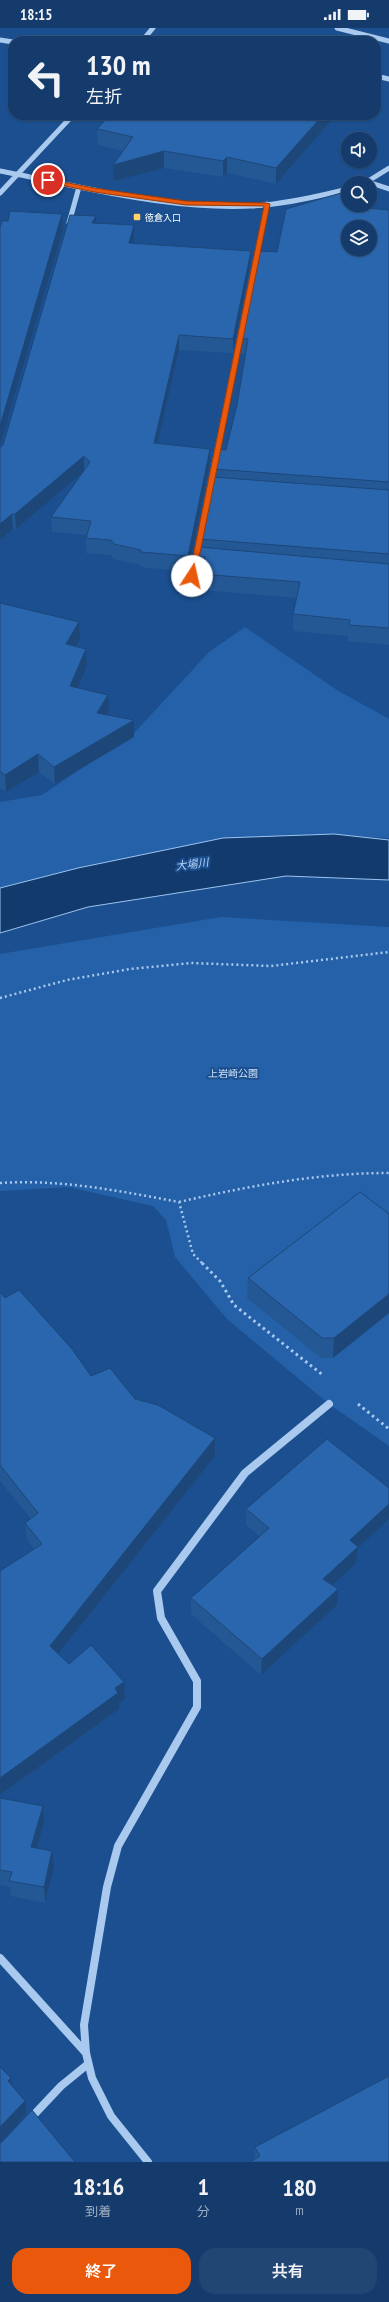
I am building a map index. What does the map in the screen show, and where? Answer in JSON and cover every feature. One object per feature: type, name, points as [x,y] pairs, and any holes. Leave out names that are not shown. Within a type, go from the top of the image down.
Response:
[{"type":"street","points":[[146,36],[153,28]]},
{"type":"street","points":[[337,28],[369,36]]},
{"type":"street","points":[[0,192],[68,120]]},
{"type":"street","points":[[376,176],[389,168]]},
{"type":"street","points":[[0,171],[79,187],[186,203],[267,204],[312,199],[341,191]]},
{"type":"street","points":[[377,185],[389,189]]},
{"type":"street","points":[[66,233],[79,187]]},
{"type":"street","points":[[192,576],[267,204]]},
{"type":"street","points":[[209,489],[225,490]]},
{"type":"street","points":[[196,559],[204,559]]},
{"type":"street","points":[[148,2162],[111,2116],[92,2078],[86,2053],[84,2025],[107,1887],[118,1846],[197,1707],[197,1681],[161,1618],[157,1591],[245,1473],[329,1404]]},
{"type":"street","points":[[0,1958],[86,2053]]},
{"type":"street","points":[[23,2127],[61,2086],[88,2064]]},
{"type":"path","points":[[0,998],[66,980],[130,969],[191,963],[271,966],[389,952]]},
{"type":"path","points":[[0,1183],[34,1181],[132,1193],[179,1202],[222,1192],[320,1175],[358,1172],[389,1173]]},
{"type":"path","points":[[179,1202],[193,1254],[220,1281],[234,1305],[328,1380]]},
{"type":"path","points":[[352,1400],[389,1429]]},
{"type":"green space","points":[[245,627],[337,690],[389,719],[389,838],[328,835],[78,868],[0,888],[0,802],[42,795],[135,732],[209,652]]},
{"type":"green space","name":"上岩崎公園","points":[[221,917],[389,927],[389,1446],[329,1404],[227,1319],[175,1257],[166,1220],[153,1206],[68,1187],[0,1191],[0,954]]},
{"type":"water","name":"大場川","points":[[334,834],[389,840],[389,880],[286,876],[88,907],[0,933],[0,888],[78,868],[223,838]]},
{"type":"building","points":[[105,120],[319,120],[276,168],[227,157],[223,161],[164,151],[113,165],[133,137],[97,129]]},
{"type":"building","points":[[341,193],[341,212],[377,212],[377,209],[389,210],[389,482],[214,469],[218,449],[226,450],[237,405],[248,339],[241,338],[259,251],[277,252],[286,209]]},
{"type":"building","points":[[10,211],[62,214],[0,426],[0,228],[2,221],[8,221]]},
{"type":"building","points":[[70,215],[96,216],[92,223],[134,225],[129,243],[251,251],[233,339],[179,335],[154,443],[210,449],[188,556],[141,552],[141,550],[114,544],[111,540],[86,538],[91,521],[51,517],[90,462],[84,456],[15,514],[12,514],[0,524],[0,448],[3,445]]},
{"type":"building","points":[[212,477],[389,490],[389,554],[200,539]]},
{"type":"building","points":[[199,547],[389,564],[389,628],[349,625],[350,620],[293,614],[300,582],[201,574],[205,557],[198,556]]},
{"type":"building","points":[[0,603],[79,622],[66,644],[86,649],[70,686],[108,695],[97,713],[134,720],[54,767],[38,754],[5,775],[0,771]]},
{"type":"building","points":[[360,1192],[389,1214],[389,1294],[334,1338],[322,1338],[248,1278]]},
{"type":"building","points":[[19,1290],[72,1349],[91,1376],[110,1368],[135,1399],[158,1405],[215,1438],[50,1646],[69,1664],[91,1645],[124,1682],[115,1688],[118,1693],[0,1778],[0,1571],[42,1544],[25,1523],[38,1513],[0,1465],[0,1292],[5,1298]]},
{"type":"building","points":[[327,1439],[389,1488],[389,1504],[350,1540],[358,1547],[323,1579],[338,1589],[262,1659],[191,1598],[269,1528],[246,1509]]},
{"type":"building","points":[[0,1798],[43,1806],[31,1847],[52,1851],[44,1887],[9,1881],[12,1872],[0,1870]]},
{"type":"building","points":[[0,2067],[11,2078],[8,2081],[25,2101],[0,2127]]},
{"type":"building","points":[[389,2076],[389,2162],[250,2162],[260,2156],[255,2147]]},
{"type":"building","points":[[32,2110],[75,2162],[0,2162],[0,2143]]},
{"type":"place","name":"徳倉入口","points":[[137,217]]},
{"type":"route","points":[[48,180],[94,190],[186,203],[267,204],[192,576]]}]
